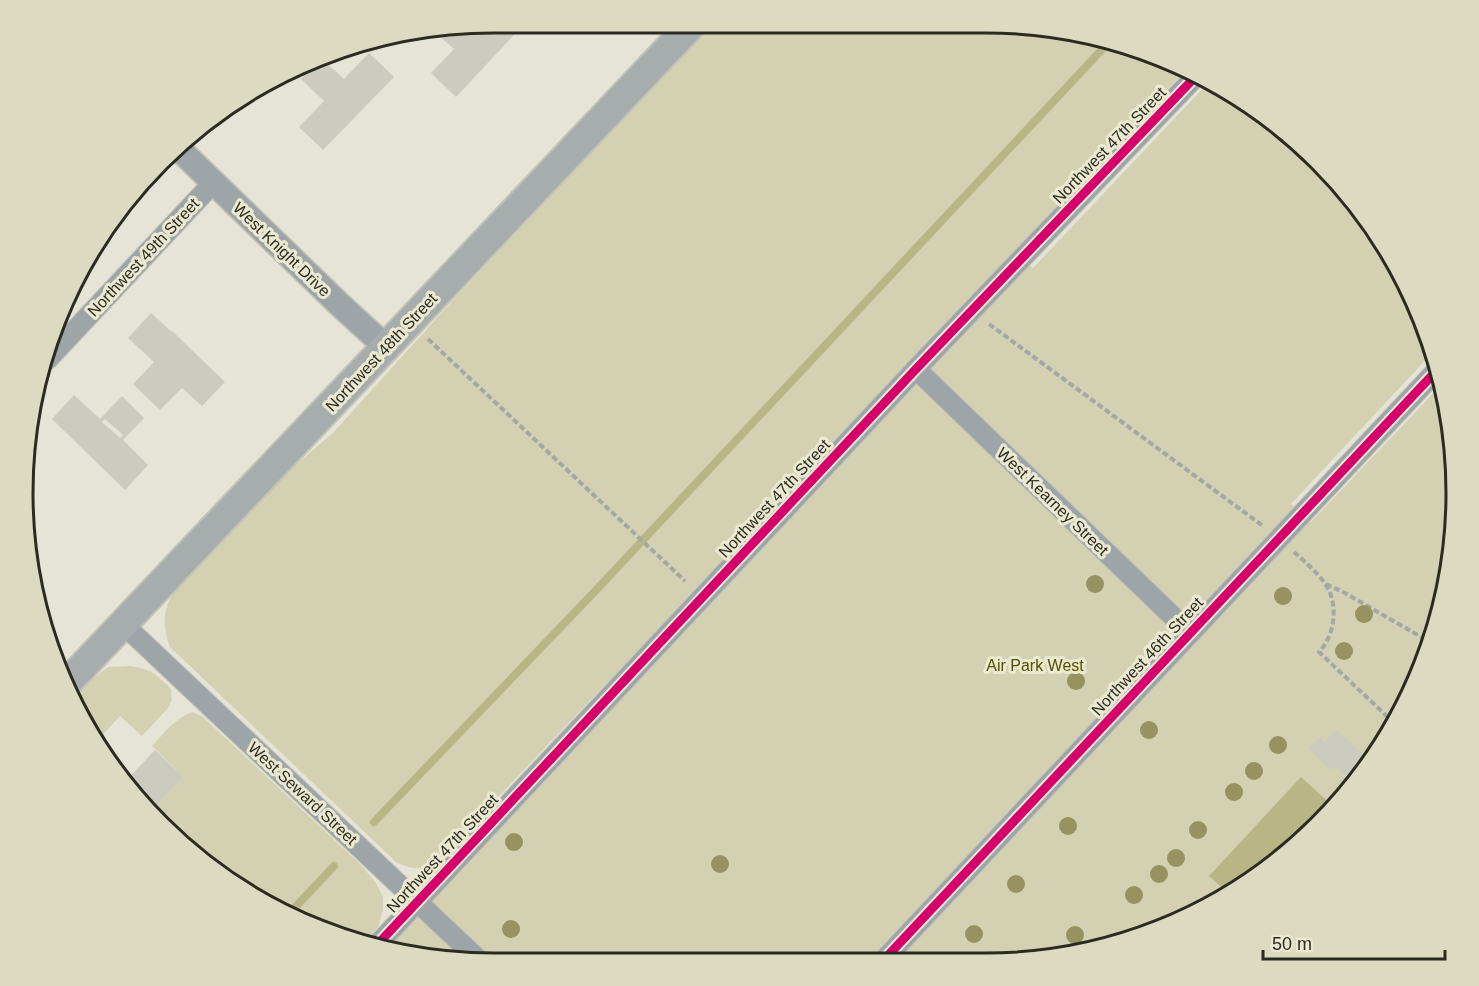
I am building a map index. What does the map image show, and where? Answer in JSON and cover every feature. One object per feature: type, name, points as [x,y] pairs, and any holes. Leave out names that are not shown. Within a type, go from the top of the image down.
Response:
[{"type":"main road","name":"Northwest 48th Street","points":[[72,678],[684,33]]},
{"type":"street","name":"Northwest 47th Street","points":[[382,939],[916,369],[1191,81]]},
{"type":"street","name":"West Knight Drive","points":[[183,153],[386,347]]},
{"type":"street","name":"Northwest 49th Street","points":[[55,351],[213,182]]},
{"type":"street","name":"West Kearney Street","points":[[916,369],[1189,632]]},
{"type":"street","name":"Northwest 46th Street","points":[[889,953],[1431,377]]},
{"type":"street","name":"West Seward Street","points":[[123,624],[470,952]]},
{"type":"path","points":[[971,311],[1279,537],[1325,583],[1423,638]]},
{"type":"path","points":[[424,335],[685,581]]},
{"type":"path","points":[[1325,583],[1332,600],[1333,623],[1326,645],[1319,652],[1387,717]]},
{"type":"green space","points":[[704,33],[1016,34],[1076,42],[1105,49],[1134,57],[1180,76],[1031,233],[953,320],[435,863],[416,868],[396,862],[170,647],[166,633],[165,613],[173,594],[294,466],[333,433],[454,299]]},
{"type":"green space","name":"Air Park West","points":[[1203,88],[1266,128],[1311,168],[1351,213],[1399,290],[1426,359],[1291,504],[1311,522],[1434,392],[1442,433],[1446,493],[1442,553],[1437,583],[1422,641],[1399,696],[1351,773],[1311,818],[1266,858],[1189,906],[1134,929],[1046,949],[986,953],[493,953],[433,949],[383,939],[1021,258],[1033,268]]},
{"type":"green space","points":[[131,666],[144,669],[158,676],[171,689],[172,700],[168,708],[142,736],[120,716],[102,735],[80,696],[79,693],[91,680],[108,667]]},
{"type":"green space","points":[[193,712],[203,717],[362,866],[376,883],[383,897],[383,910],[378,927],[370,936],[317,918],[263,891],[213,858],[156,806],[183,777],[152,746],[176,722]]},
{"type":"shaded area","points":[[1301,777],[1327,801],[1289,839],[1242,875],[1222,887],[1209,876]]},
{"type":"building","points":[[516,33],[456,97],[431,73],[454,49],[440,36]]},
{"type":"building","points":[[369,53],[394,77],[323,150],[299,127],[324,101],[301,79],[307,72],[327,64],[344,79]]},
{"type":"building","points":[[151,313],[225,382],[202,406],[182,388],[160,410],[133,384],[154,362],[128,338]]},
{"type":"building","points":[[74,395],[100,419],[122,396],[144,418],[123,440],[148,465],[125,490],[52,419]],"holes":[[[105,419],[123,435],[120,438],[102,422]]]},
{"type":"building","points":[[1336,730],[1364,755],[1342,784],[1339,782],[1346,776],[1335,766],[1331,770],[1309,749],[1320,737],[1325,742]]},
{"type":"building","points":[[155,750],[183,777],[156,806],[131,776]]},
{"type":"waterway","points":[[374,822],[599,587],[1103,48]]},
{"type":"waterway","points":[[295,908],[334,866]]},
{"type":"cycle path","points":[[383,939],[916,369],[1191,81]]},
{"type":"cycle path","points":[[890,953],[1431,377]]}]
